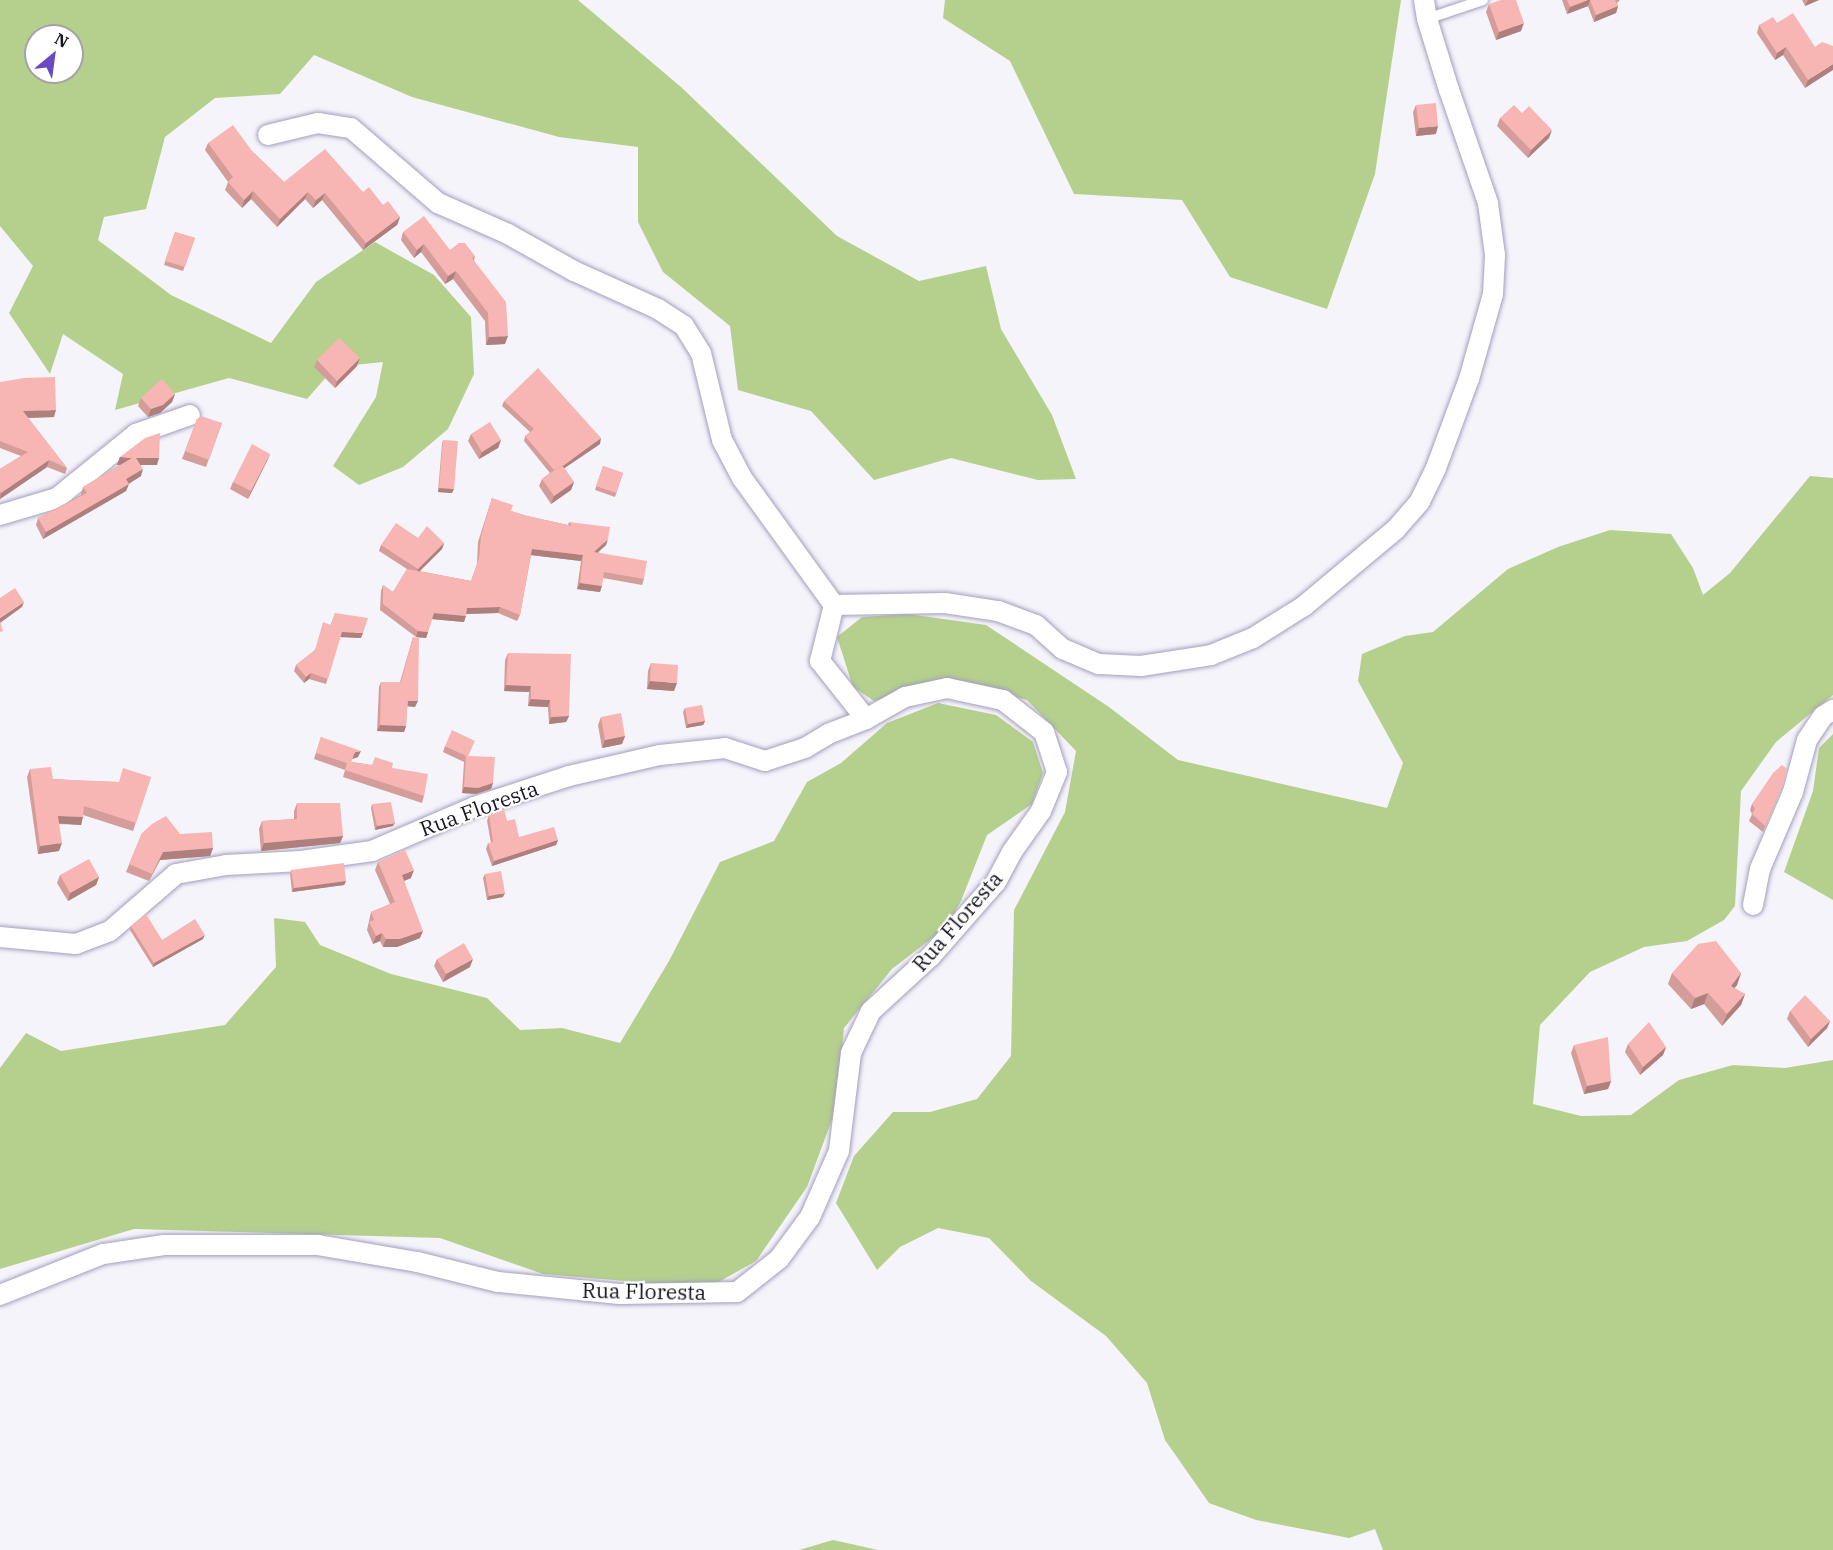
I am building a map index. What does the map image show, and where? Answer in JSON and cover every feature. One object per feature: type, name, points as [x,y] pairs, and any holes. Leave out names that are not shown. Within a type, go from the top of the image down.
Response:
[{"type":"street","points":[[834,605],[945,603],[998,611],[1036,625],[1063,649],[1099,664],[1141,666],[1211,655],[1253,638],[1304,606],[1396,529],[1420,501],[1436,468],[1469,379],[1493,294],[1495,255],[1488,203],[1426,9]]},
{"type":"street","points":[[268,135],[318,123],[351,128],[438,203],[508,234],[574,271],[658,309],[684,326],[701,352],[722,440],[742,478],[834,605],[820,661],[866,719]]},
{"type":"street","points":[[0,514],[57,498],[136,434],[190,415]]},
{"type":"street","name":"Rua Floresta","points":[[0,937],[76,944],[110,931],[176,874],[226,866],[301,861],[372,851],[474,807],[569,776],[660,755],[725,748],[765,761],[805,748],[828,734],[866,719],[905,697],[946,688],[1003,700],[1044,732],[1057,772],[1041,811],[1012,852],[996,882],[930,957],[871,1011],[851,1053],[839,1151],[810,1217],[779,1259],[737,1292],[619,1294],[498,1282],[417,1262],[318,1245],[164,1245],[103,1254],[0,1295]]},
{"type":"street","points":[[1753,904],[1760,870],[1793,792],[1807,740],[1823,716],[1833,710]]},
{"type":"lane","points":[[1426,9],[1483,0]]},
{"type":"green space","points":[[0,0],[578,0],[681,87],[837,236],[919,281],[986,266],[1001,329],[1052,415],[1076,479],[1038,480],[951,458],[874,480],[811,411],[738,390],[730,326],[663,272],[638,222],[638,147],[559,137],[412,97],[314,55],[280,94],[215,98],[165,137],[146,209],[104,217],[98,240],[171,295],[271,343],[316,282],[375,242],[434,275],[471,317],[474,374],[448,429],[403,467],[359,485],[333,466],[376,397],[383,362],[335,367],[307,399],[229,378],[115,410],[123,374],[63,334],[50,374],[9,313],[33,266],[0,226]]},
{"type":"green space","points":[[945,0],[1401,0],[1375,174],[1327,309],[1230,277],[1182,200],[1074,194],[1010,61],[943,18]]},
{"type":"green space","points":[[1810,476],[1833,478],[1833,695],[1776,742],[1741,791],[1735,906],[1724,920],[1687,941],[1644,947],[1590,972],[1540,1025],[1533,1104],[1581,1116],[1631,1115],[1679,1080],[1733,1065],[1785,1068],[1833,1060],[1833,1550],[1383,1550],[1375,1529],[1349,1538],[1256,1520],[1209,1503],[1165,1440],[1147,1383],[1106,1336],[1031,1281],[989,1238],[938,1228],[900,1247],[877,1270],[836,1203],[854,1156],[893,1112],[930,1112],[977,1099],[1011,1056],[1014,910],[1065,812],[1076,751],[1027,700],[948,679],[874,701],[853,687],[837,637],[862,617],[908,614],[986,625],[1109,707],[1178,760],[1387,808],[1403,763],[1358,681],[1362,654],[1405,636],[1433,632],[1508,569],[1558,547],[1610,530],[1671,534],[1693,568],[1703,595],[1730,573]]},
{"type":"green space","points":[[938,703],[996,715],[1033,742],[1043,773],[1032,804],[987,835],[961,901],[945,928],[892,969],[844,1028],[837,1106],[807,1187],[756,1261],[715,1284],[661,1284],[543,1274],[440,1238],[134,1229],[0,1269],[0,1068],[26,1033],[61,1051],[225,1025],[276,967],[274,918],[305,922],[320,945],[391,974],[487,998],[520,1030],[562,1028],[620,1043],[669,961],[720,862],[774,841],[807,782],[841,763],[887,723]]},
{"type":"green space","points":[[1833,734],[1833,900],[1784,872],[1813,791],[1819,748]]},
{"type":"green space","points":[[833,1540],[878,1550],[799,1550]]},
{"type":"building","points":[[1501,0],[1516,0],[1524,23],[1499,32],[1489,4]]},
{"type":"building","points":[[1567,0],[1588,0],[1570,7]]},
{"type":"building","points":[[1590,0],[1615,0],[1618,6],[1596,15]]},
{"type":"building","points":[[1793,13],[1815,47],[1822,42],[1833,46],[1833,64],[1808,80],[1786,47],[1777,53],[1759,25],[1773,17],[1777,23]]},
{"type":"building","points":[[1436,103],[1438,126],[1419,128],[1416,105]]},
{"type":"building","points":[[1514,105],[1522,113],[1529,106],[1552,130],[1531,150],[1500,118]]},
{"type":"building","points":[[233,125],[252,151],[284,182],[325,149],[363,192],[369,187],[383,205],[388,201],[400,217],[366,243],[325,193],[316,200],[308,192],[280,219],[253,191],[244,200],[228,182],[233,177],[208,143]]},
{"type":"building","points":[[424,216],[450,250],[459,243],[465,243],[475,256],[472,258],[506,302],[508,336],[489,337],[488,313],[456,271],[448,276],[424,244],[417,250],[403,232]]},
{"type":"building","points":[[175,232],[195,238],[185,267],[165,261]]},
{"type":"building","points":[[339,338],[360,358],[337,381],[317,360]]},
{"type":"building","points":[[538,368],[601,438],[554,470],[525,436],[534,429],[504,401]]},
{"type":"building","points":[[55,377],[56,410],[23,411],[67,468],[49,460],[1,493],[0,469],[28,452],[0,441],[0,382],[24,378]]},
{"type":"building","points":[[162,379],[175,394],[163,405],[151,409],[141,398]]},
{"type":"building","points":[[201,416],[222,423],[209,460],[185,451],[197,419]]},
{"type":"building","points":[[490,422],[501,440],[482,452],[471,434]]},
{"type":"building","points":[[160,433],[159,458],[136,458],[143,469],[126,479],[129,484],[46,532],[38,518],[87,493],[83,487],[132,458],[120,457],[145,438]]},
{"type":"building","points":[[443,440],[458,441],[454,489],[439,488]]},
{"type":"building","points":[[252,444],[270,454],[251,491],[233,482]]},
{"type":"building","points":[[562,465],[574,482],[554,496],[542,479]]},
{"type":"building","points":[[603,466],[623,473],[616,493],[596,486]]},
{"type":"building","points":[[492,498],[513,505],[511,511],[527,516],[572,526],[569,522],[610,527],[608,539],[594,552],[647,561],[644,579],[604,572],[602,586],[580,583],[583,555],[532,549],[520,615],[500,607],[467,608],[466,616],[434,613],[428,632],[418,631],[383,604],[383,585],[393,592],[407,569],[471,581],[479,558],[481,536]]},
{"type":"building","points":[[396,523],[418,538],[427,526],[444,543],[418,569],[381,545]]},
{"type":"building","points":[[15,588],[24,602],[0,618],[0,598]]},
{"type":"building","points":[[335,613],[368,618],[363,633],[342,632],[328,679],[311,673],[306,677],[296,665],[315,650],[323,622],[331,625]]},
{"type":"building","points":[[413,637],[419,638],[418,701],[408,701],[406,726],[380,725],[381,682],[401,682]]},
{"type":"building","points":[[508,653],[571,654],[569,716],[551,717],[550,700],[531,699],[531,686],[506,685]]},
{"type":"building","points":[[651,663],[678,665],[677,683],[650,681]]},
{"type":"building","points":[[702,705],[705,721],[688,724],[685,708]]},
{"type":"building","points":[[621,713],[625,736],[605,740],[601,717]]},
{"type":"building","points":[[452,730],[475,741],[468,756],[495,757],[493,783],[478,788],[464,787],[466,756],[445,746]]},
{"type":"building","points":[[321,737],[361,751],[355,752],[351,762],[372,765],[375,757],[393,763],[392,768],[428,774],[424,796],[345,770],[347,763],[316,753]]},
{"type":"building","points":[[1782,765],[1787,769],[1784,782],[1765,826],[1752,814],[1755,809],[1752,804],[1773,773]]},
{"type":"building","points":[[51,767],[53,779],[119,782],[123,768],[151,777],[136,823],[84,806],[83,817],[58,816],[62,843],[40,846],[30,769]]},
{"type":"building","points":[[391,802],[395,823],[377,826],[372,804]]},
{"type":"building","points":[[297,803],[340,803],[343,836],[264,843],[262,821],[297,819]]},
{"type":"building","points":[[504,809],[507,821],[515,819],[519,837],[554,827],[558,840],[494,861],[488,843],[493,842],[489,815]]},
{"type":"building","points":[[166,816],[180,834],[212,832],[213,848],[163,852],[152,874],[129,864],[142,833]]},
{"type":"building","points":[[405,850],[414,870],[402,875],[423,931],[400,939],[386,939],[382,933],[376,936],[369,922],[374,920],[371,912],[395,902],[378,862]]},
{"type":"building","points":[[89,859],[99,877],[70,893],[60,875]]},
{"type":"building","points":[[344,863],[346,881],[294,888],[291,870]]},
{"type":"building","points":[[501,871],[505,893],[489,896],[485,874]]},
{"type":"building","points":[[146,914],[162,940],[195,919],[205,935],[154,963],[131,926]]},
{"type":"building","points":[[1716,941],[1741,973],[1731,986],[1745,994],[1727,1014],[1708,993],[1695,998],[1672,973],[1698,944]]},
{"type":"building","points":[[464,943],[473,959],[446,974],[437,959]]},
{"type":"building","points":[[1805,995],[1830,1021],[1811,1039],[1790,1011]]},
{"type":"building","points":[[1649,1022],[1666,1047],[1643,1067],[1628,1044]]},
{"type":"building","points":[[1608,1037],[1611,1081],[1587,1086],[1574,1045]]}]
